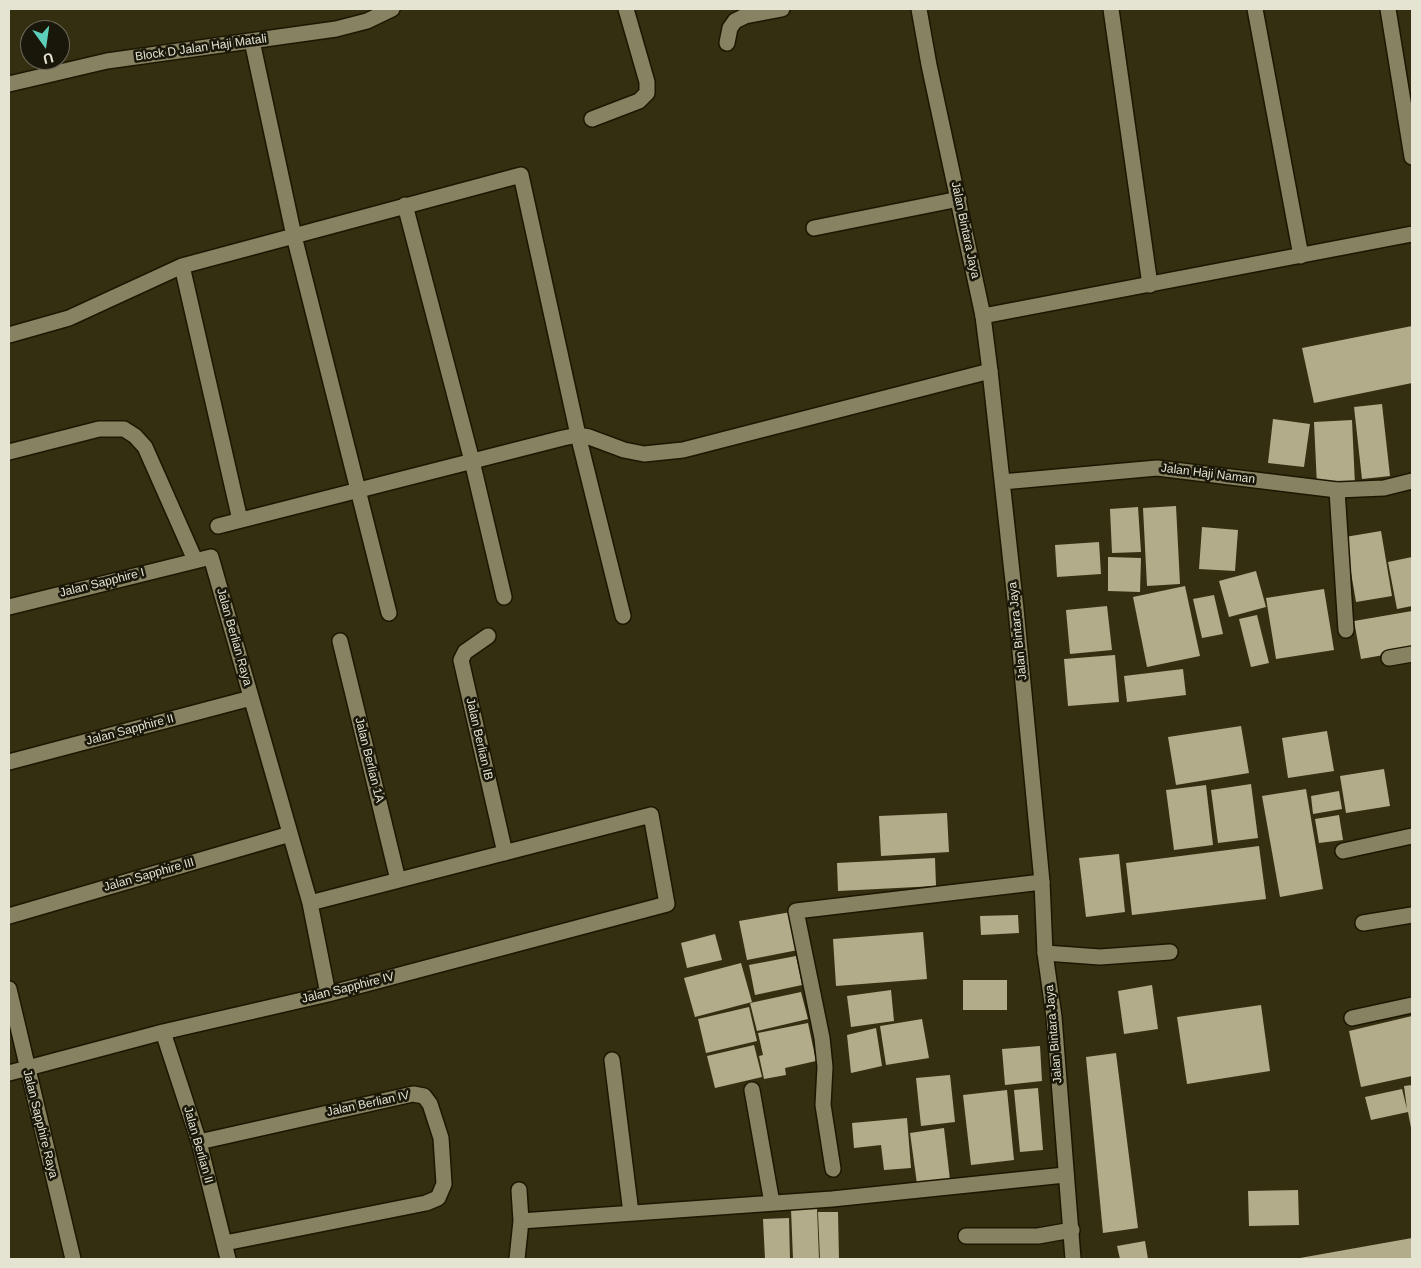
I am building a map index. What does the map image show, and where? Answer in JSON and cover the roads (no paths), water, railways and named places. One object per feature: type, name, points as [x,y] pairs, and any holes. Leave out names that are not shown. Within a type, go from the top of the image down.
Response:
[{"type":"street","name":"Block D Jalan Haji Matali","points":[[9,84],[107,61],[336,28],[367,21],[392,9]]},
{"type":"street","points":[[592,119],[639,101],[648,93],[648,82],[626,9]]},
{"type":"street","points":[[727,43],[730,28],[734,21],[744,16],[782,9]]},
{"type":"street","name":"Jalan Bintara Jaya","points":[[919,9],[929,65],[983,316],[990,371],[1042,882],[1045,953],[1054,1017],[1073,1259]]},
{"type":"street","points":[[1111,9],[1150,285]]},
{"type":"street","points":[[1255,9],[1301,256]]},
{"type":"street","points":[[1388,9],[1412,157]]},
{"type":"street","points":[[252,41],[294,236],[360,490],[389,613]]},
{"type":"street","points":[[9,335],[69,318],[182,266],[405,205],[521,176],[578,435],[623,616]]},
{"type":"street","points":[[814,228],[959,199]]},
{"type":"street","points":[[405,205],[472,461],[504,597]]},
{"type":"street","points":[[983,316],[1412,234]]},
{"type":"street","points":[[182,266],[240,520]]},
{"type":"street","points":[[218,526],[578,435],[589,437],[624,450],[644,454],[683,450],[990,371]]},
{"type":"street","points":[[9,452],[100,429],[124,429],[135,436],[145,448],[195,560]]},
{"type":"street","name":"Jalan Haji Naman","points":[[1002,482],[1157,468],[1337,490],[1384,488],[1412,481]]},
{"type":"street","points":[[1337,490],[1346,630]]},
{"type":"street","name":"Jalan Berlian Raya","points":[[195,560],[211,556],[310,903],[328,994]]},
{"type":"street","name":"Jalan Sapphire I","points":[[9,607],[195,560]]},
{"type":"street","name":"Jalan Berlian IB","points":[[488,636],[465,652],[462,660],[505,853]]},
{"type":"street","name":"Jalan Berlian 1A","points":[[340,641],[398,880]]},
{"type":"street","points":[[1389,658],[1412,654]]},
{"type":"street","name":"Jalan Sapphire II","points":[[9,762],[251,698]]},
{"type":"street","name":"Jalan Sapphire IV","points":[[9,1073],[163,1032],[328,994],[667,904],[651,815],[505,853]]},
{"type":"street","name":"Jalan Sapphire III","points":[[9,916],[290,834]]},
{"type":"street","points":[[1343,851],[1412,836]]},
{"type":"street","points":[[310,903],[505,853]]},
{"type":"street","points":[[833,1169],[823,1105],[825,1068],[822,1038],[796,911],[1042,882]]},
{"type":"street","points":[[1363,923],[1412,915]]},
{"type":"street","points":[[1045,953],[1100,957],[1170,952]]},
{"type":"street","name":"Jalan Sapphire Raya","points":[[9,989],[73,1259]]},
{"type":"street","points":[[1352,1018],[1412,1005]]},
{"type":"street","name":"Jalan Berlian II","points":[[163,1032],[199,1142],[228,1259]]},
{"type":"street","points":[[612,1060],[630,1213]]},
{"type":"street","points":[[752,1090],[772,1203]]},
{"type":"street","name":"Jalan Berlian IV","points":[[199,1142],[413,1094],[424,1096],[430,1104],[441,1138],[444,1184],[438,1198],[426,1203],[224,1243]]},
{"type":"street","points":[[521,1221],[772,1203],[1065,1176]]},
{"type":"street","points":[[517,1259],[521,1221],[520,1190]]},
{"type":"street","points":[[966,1236],[1038,1236],[1072,1230]]}]
